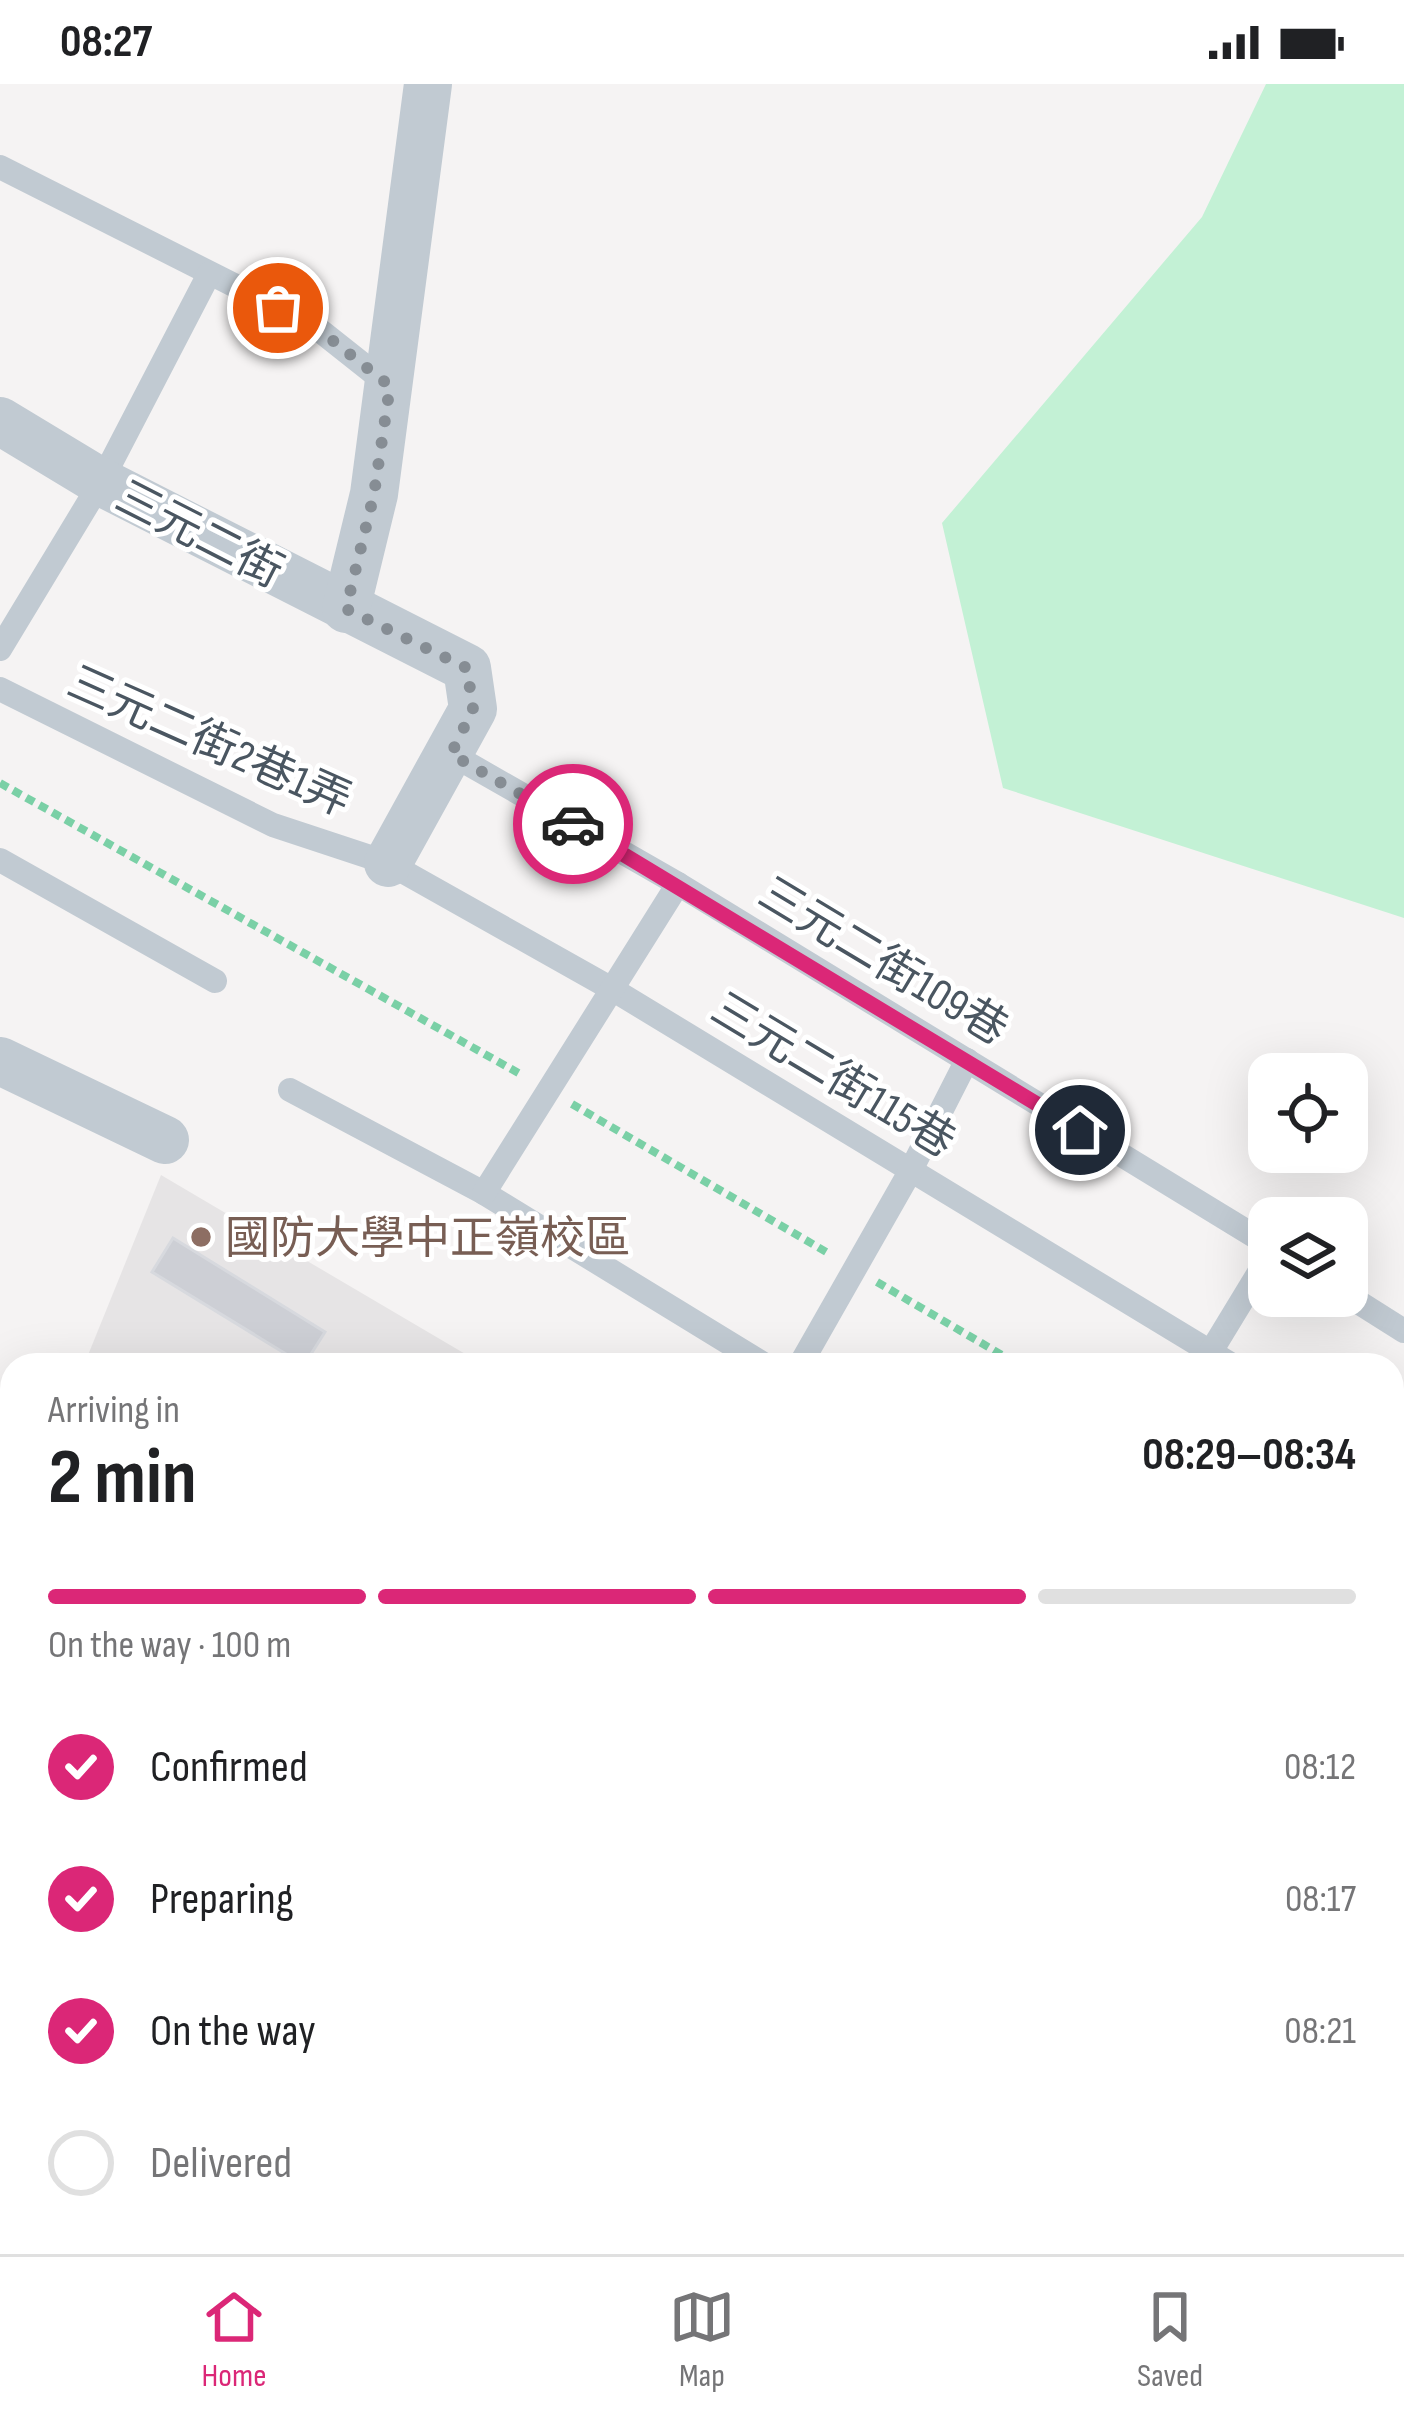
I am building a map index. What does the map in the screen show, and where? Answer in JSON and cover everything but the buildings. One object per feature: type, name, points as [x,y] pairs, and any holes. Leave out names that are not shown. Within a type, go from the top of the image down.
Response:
[{"type":"street","points":[[346,609],[374,494],[428,84]]},
{"type":"street","name":"三元二街","points":[[0,422],[101,482],[467,668],[473,709],[388,862]]},
{"type":"street","points":[[0,1061],[165,1140]]},
{"type":"lane","points":[[0,167],[313,325],[390,386]]},
{"type":"lane","points":[[0,649],[101,482],[209,274]]},
{"type":"lane","name":"三元二街2巷1弄","points":[[0,689],[272,824],[388,862]]},
{"type":"lane","name":"三元二街109巷","points":[[451,754],[678,884],[1248,1232]]},
{"type":"lane","points":[[0,860],[215,981]]},
{"type":"lane","name":"三元二街115巷","points":[[388,862],[612,989],[1202,1353]]},
{"type":"lane","points":[[484,1193],[678,884]]},
{"type":"lane","points":[[807,1353],[967,1060]]},
{"type":"lane","points":[[290,1090],[484,1193],[745,1353]]},
{"type":"lane","points":[[1219,1353],[1248,1297]]},
{"type":"lane","points":[[1368,1308],[1404,1331]]},
{"type":"path","points":[[0,783],[549,1090],[998,1353]]},
{"type":"shaded area","name":"國防大學中正嶺校區","points":[[161,1175],[464,1353],[89,1353]]},
{"type":"green space","points":[[1266,84],[1404,84],[1404,918],[1003,788],[942,523],[1202,217]]},
{"type":"way so far","points":[[278,308],[313,325],[390,386],[374,494],[346,609],[467,668],[473,709],[451,754],[573,824]]},
{"type":"place","name":"國防大學中正嶺校區","points":[[201,1237]]},
{"type":"route","points":[[573,824],[1080,1130]]}]
